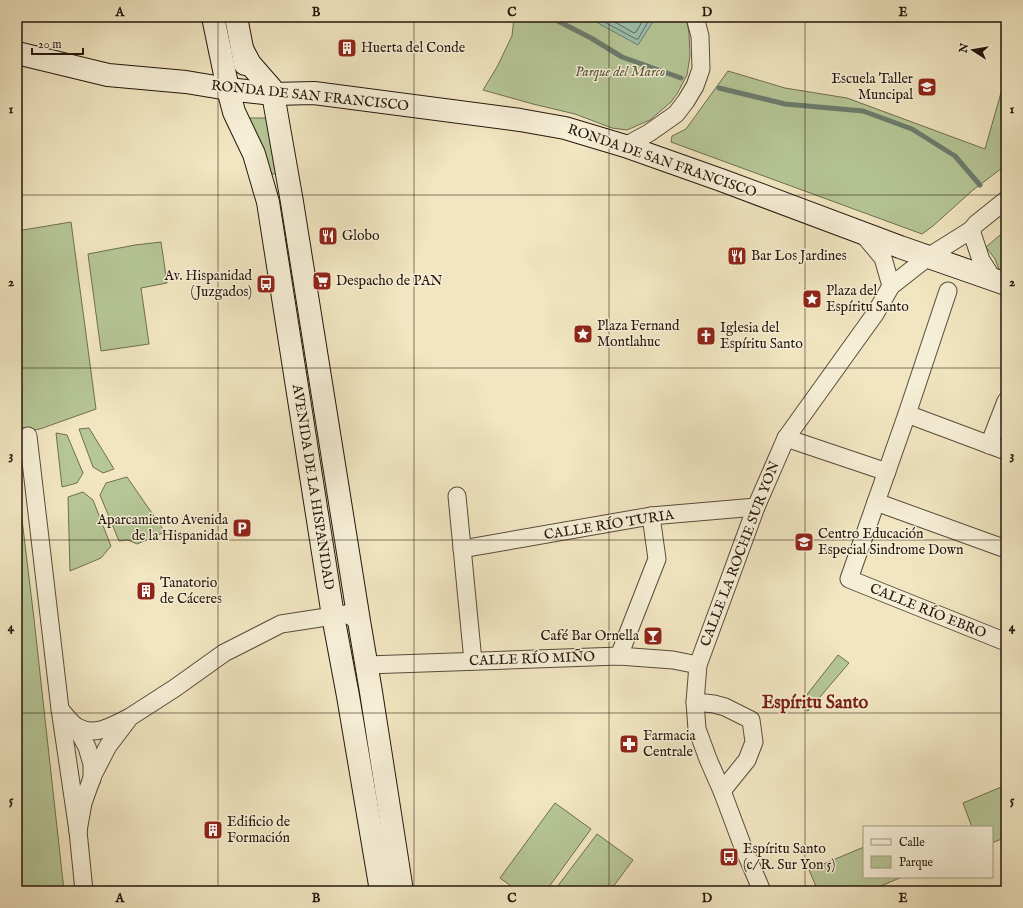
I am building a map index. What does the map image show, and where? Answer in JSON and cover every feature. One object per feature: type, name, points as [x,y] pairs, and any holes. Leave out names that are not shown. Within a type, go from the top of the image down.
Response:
[{"type":"main road","points":[[213,17],[219,47],[233,82],[246,70],[236,17]]},
{"type":"main road","points":[[193,80],[219,47]]},
{"type":"main road","points":[[242,49],[250,64],[270,88]]},
{"type":"main road","name":"RONDA DE SAN FRANCISCO","points":[[17,53],[108,75],[233,82],[520,120],[565,128],[625,146],[1000,282]]},
{"type":"main road","name":"AVENIDA DE LA HISPANIDAD","points":[[233,82],[234,112],[254,154],[268,202],[333,616],[381,891]]},
{"type":"main road","name":"AVENIDA DE LA HISPANIDAD","points":[[270,88],[292,202],[402,891]]},
{"type":"street","points":[[625,146],[649,134],[676,114],[695,86],[701,69],[700,36],[695,17]]},
{"type":"street","name":"CALLE LA ROCHE SUR YON","points":[[760,890],[697,729],[695,702],[698,665],[756,507],[786,438],[875,314],[891,286],[928,257],[971,230],[976,224],[1006,200]]},
{"type":"street","points":[[268,202],[292,202]]},
{"type":"street","points":[[971,230],[981,260],[1000,282]]},
{"type":"street","points":[[862,232],[883,258],[891,286]]},
{"type":"street","points":[[948,291],[876,502],[1006,549]]},
{"type":"street","points":[[989,445],[1006,401]]},
{"type":"street","points":[[907,414],[1006,451]]},
{"type":"street","points":[[28,436],[60,709],[78,831],[84,891]]},
{"type":"street","points":[[786,438],[887,472]]},
{"type":"street","points":[[456,496],[473,661]]},
{"type":"street","name":"CALLE RÍO EBRO","points":[[876,502],[849,579],[1006,642]]},
{"type":"street","name":"CALLE RÍO TURIA","points":[[462,549],[651,516],[756,507]]},
{"type":"street","points":[[619,656],[657,559],[651,516]]},
{"type":"street","points":[[76,727],[90,732],[107,728],[130,717],[175,688],[224,653],[281,624],[346,614],[359,621]]},
{"type":"street","name":"CALLE RÍO MIÑO","points":[[367,665],[619,656],[673,660],[698,665]]},
{"type":"street","points":[[695,702],[714,704],[751,720],[754,742],[747,760],[722,791]]},
{"type":"street","points":[[60,709],[76,727],[87,747],[97,754]]},
{"type":"street","points":[[65,743],[80,757],[97,754],[108,746],[130,717]]},
{"type":"street","points":[[78,831],[83,803],[92,779],[92,764],[97,754]]},
{"type":"green space","name":"Parque del Marco","points":[[514,17],[686,17],[689,33],[690,56],[687,75],[671,102],[650,120],[627,130],[612,128],[575,114],[483,90],[497,67],[512,36]]},
{"type":"green space","points":[[728,71],[785,88],[847,98],[985,149],[1006,75],[1006,165],[973,190],[922,234],[671,142],[672,136],[686,129]]},
{"type":"green space","points":[[249,118],[267,118],[277,174],[271,174]]},
{"type":"green space","points":[[71,222],[96,409],[40,429],[17,432],[17,231]]},
{"type":"green space","points":[[1006,230],[1006,270],[1000,272],[995,259],[986,247]]},
{"type":"green space","points":[[161,242],[167,283],[141,288],[149,344],[101,351],[88,254],[135,245]]},
{"type":"green space","points":[[89,428],[114,469],[103,473],[93,467],[79,429]]},
{"type":"green space","points":[[56,433],[67,435],[83,473],[77,483],[62,487]]},
{"type":"green space","points":[[127,477],[165,532],[137,544],[128,540],[119,541],[100,495],[106,483]]},
{"type":"green space","points":[[17,478],[34,619],[64,891],[17,891]]},
{"type":"green space","points":[[83,492],[93,500],[111,546],[101,558],[70,571],[68,497]]},
{"type":"green space","points":[[838,655],[849,663],[808,711],[798,706]]},
{"type":"green space","points":[[1006,785],[1006,837],[993,843],[993,826],[972,826],[963,803]]},
{"type":"green space","points":[[555,803],[591,829],[546,891],[518,891],[500,878]]},
{"type":"green space","points":[[597,834],[633,860],[610,891],[554,891]]},
{"type":"green space","points":[[863,847],[863,878],[900,878],[869,891],[818,891],[809,870]]},
{"type":"water","points":[[587,17],[653,17],[654,20],[638,45]]},
{"type":"waterway","points":[[550,17],[591,38],[622,57],[681,78]]},
{"type":"waterway","points":[[719,88],[785,104],[863,111],[912,129],[955,156],[980,185]]},
{"type":"place","name":"Huerta del Conde","points":[[347,48]]},
{"type":"place","name":"Escuela Taller Muncipal","points":[[927,87]]},
{"type":"place","name":"Globo","points":[[328,236]]},
{"type":"place","name":"Bar Los Jardines","points":[[737,256]]},
{"type":"place","name":"Despacho de PAN","points":[[322,281]]},
{"type":"place","name":"Av. Hispanidad (Juzgados)","points":[[266,284]]},
{"type":"place","name":"Plaza del Espíritu Santo","points":[[812,299]]},
{"type":"place","name":"Plaza Fernand Montlahuc","points":[[583,334]]},
{"type":"place","name":"Iglesia del Espíritu Santo","points":[[706,336]]},
{"type":"place","name":"Aparcamiento Avenida de la Hispanidad","points":[[242,528]]},
{"type":"place","name":"Centro Educación Especial Sindrome Down","points":[[804,542]]},
{"type":"place","name":"Tanatorio de Cáceres","points":[[146,591]]},
{"type":"place","name":"Café Bar Ornella","points":[[653,636]]},
{"type":"place","name":"Farmacia Centrale","points":[[629,744]]},
{"type":"place","name":"Edificio de Formación","points":[[213,830]]},
{"type":"place","name":"Espíritu Santo (c/ R. Sur Yon 5)","points":[[729,857]]},
{"type":"district","name":"Espíritu Santo","points":[[815,703]]}]
